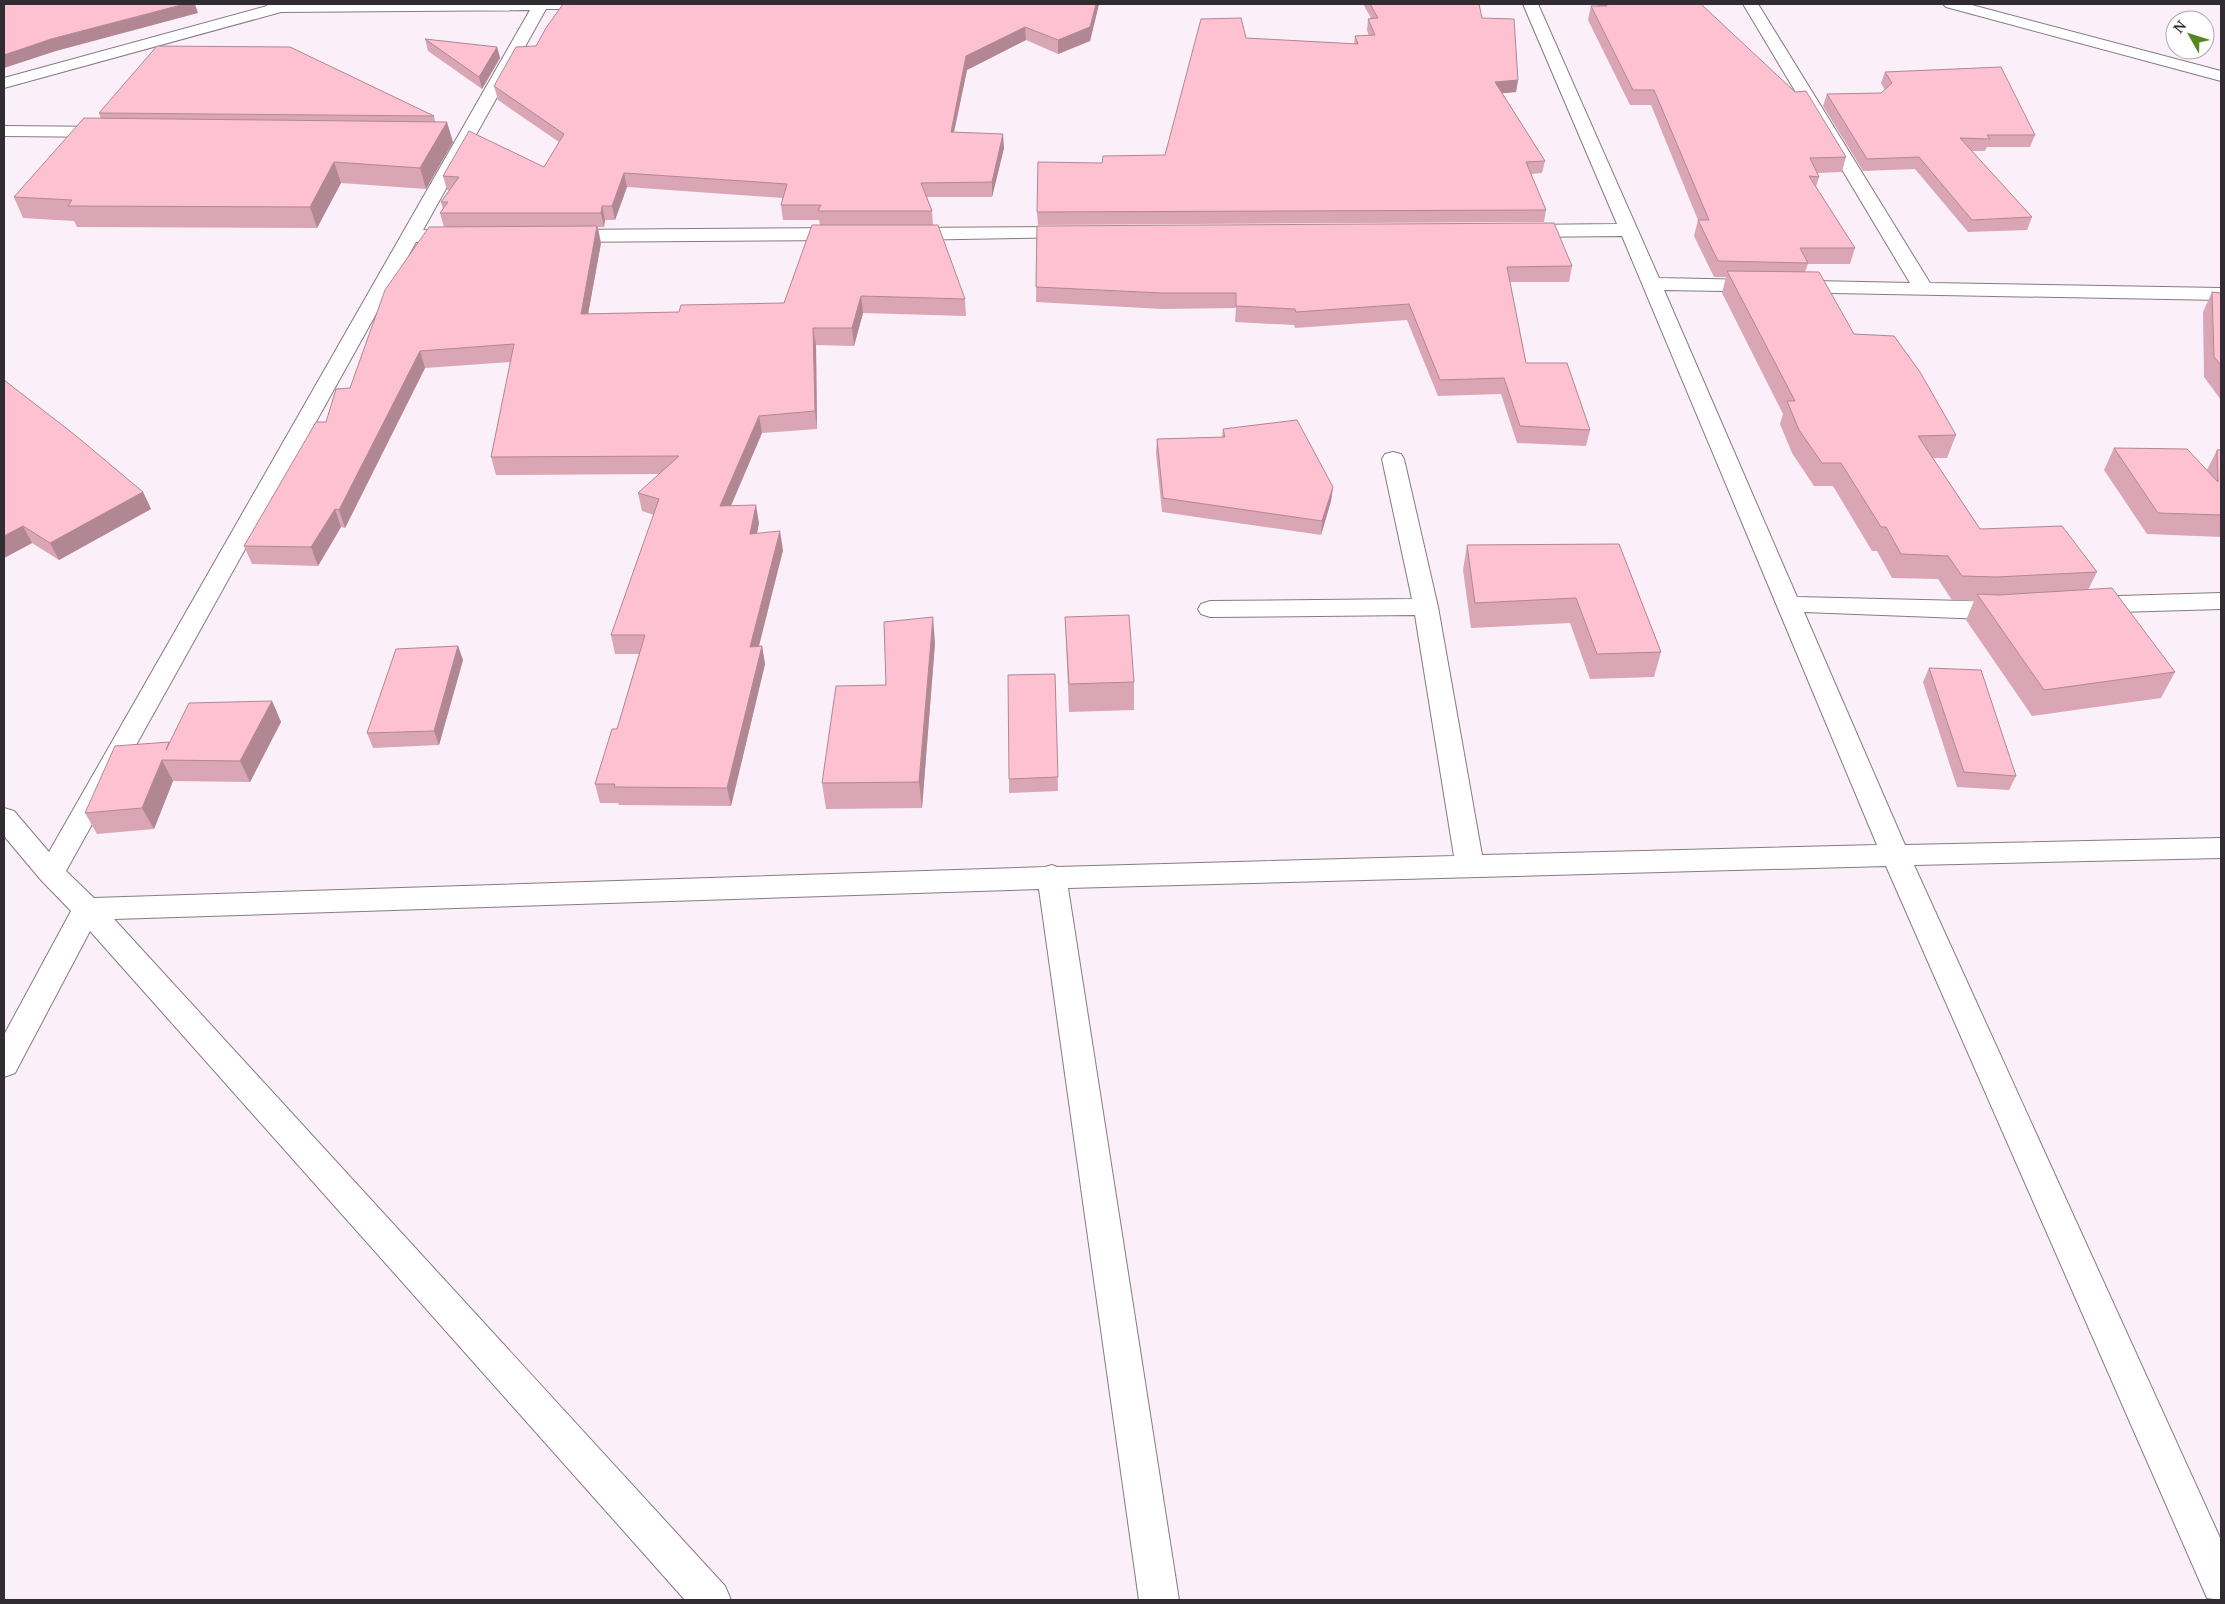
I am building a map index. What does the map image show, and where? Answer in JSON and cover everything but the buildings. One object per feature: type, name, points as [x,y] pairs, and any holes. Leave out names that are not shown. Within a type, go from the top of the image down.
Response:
[{"type":"street","points":[[51,873],[410,236],[458,135],[541,4]]},
{"type":"street","points":[[4,83],[281,5],[652,4]]},
{"type":"street","points":[[1530,4],[1652,284],[1895,854],[2221,1584]]},
{"type":"street","points":[[1751,4],[1924,289]]},
{"type":"street","points":[[1953,4],[2221,76]]},
{"type":"street","points":[[4,131],[122,132]]},
{"type":"street","points":[[1498,231],[1628,230]]},
{"type":"street","points":[[889,234],[1089,233]]},
{"type":"street","points":[[540,236],[859,234]]},
{"type":"street","points":[[410,236],[480,236]]},
{"type":"street","points":[[1652,284],[2221,294]]},
{"type":"street","points":[[1393,459],[1426,607],[1470,866]]},
{"type":"street","points":[[2064,606],[2142,602],[2221,601]]},
{"type":"street","points":[[1788,604],[1986,611],[2025,609]]},
{"type":"street","points":[[1210,609],[1426,607]]},
{"type":"street","points":[[4,818],[51,873],[87,909],[711,1600]]},
{"type":"street","points":[[87,909],[1052,876],[1895,854],[2221,848]]},
{"type":"street","points":[[1052,876],[1159,1600]]},
{"type":"street","points":[[4,1064],[87,909]]}]
